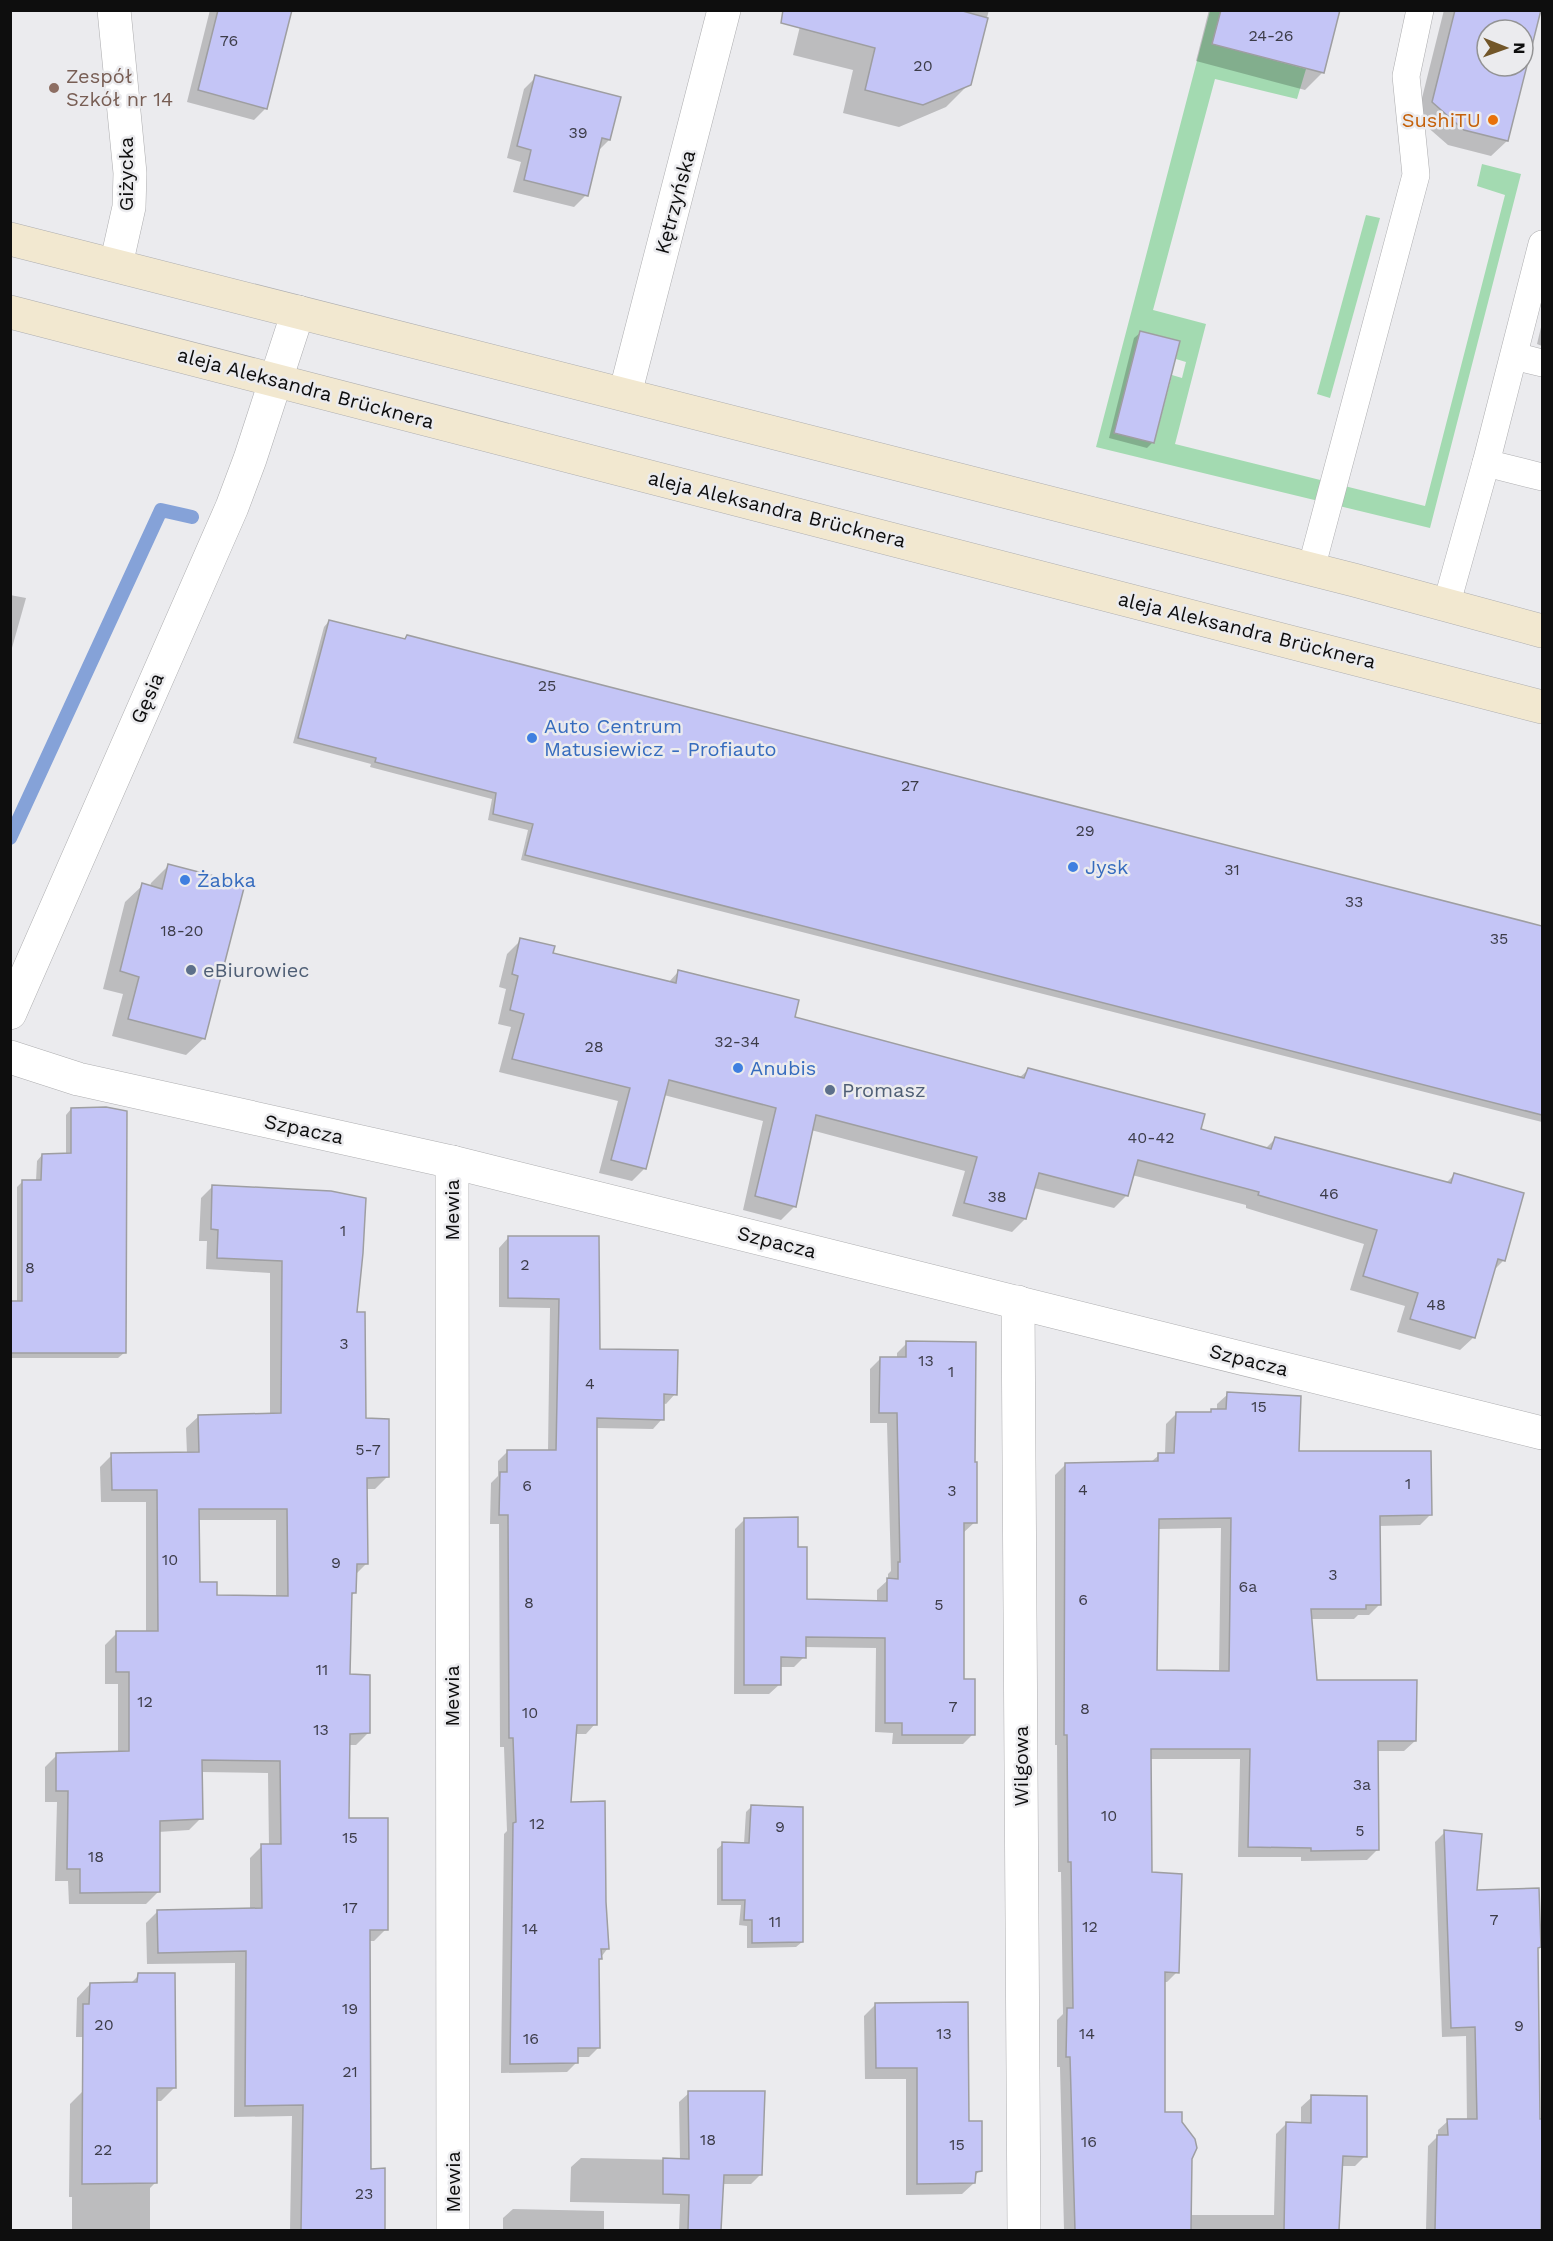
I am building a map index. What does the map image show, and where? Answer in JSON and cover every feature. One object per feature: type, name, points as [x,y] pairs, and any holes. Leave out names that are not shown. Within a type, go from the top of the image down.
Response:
[{"type":"main road","points":[[10,239],[1311,569],[1542,631]]},
{"type":"main road","name":"aleja Aleksandra Brücknera","points":[[10,312],[1542,707]]},
{"type":"street","name":"Giżycka","points":[[114,10],[130,173],[129,207],[117,265]]},
{"type":"street","name":"Kętrzyńska","points":[[625,394],[724,10]]},
{"type":"street","name":"Gęsia","points":[[10,1013],[232,507],[298,312]]},
{"type":"street","name":"Szpacza","points":[[10,1056],[78,1079],[452,1162],[1542,1433]]},
{"type":"street","name":"Mewia","points":[[452,1162],[453,2230]]},
{"type":"street","name":"Wilgowa","points":[[1018,1302],[1024,2230]]},
{"type":"lane","points":[[1311,569],[1416,175],[1406,76],[1420,10]]},
{"type":"lane","points":[[1446,606],[1486,463],[1542,244]]},
{"type":"lane","points":[[1514,356],[1542,363]]},
{"type":"lane","points":[[1486,463],[1542,477]]},
{"type":"green space","points":[[1210,11],[1221,11],[1213,44],[1306,69],[1297,99],[1215,79],[1153,310],[1206,324],[1175,444],[1425,506],[1505,195],[1477,186],[1482,164],[1521,174],[1430,528],[1096,447]],"holes":[[[1140,331],[1180,341],[1176,359],[1186,362],[1182,378],[1172,375],[1154,443],[1114,433]]]},
{"type":"green space","points":[[1366,215],[1380,218],[1330,398],[1317,394]]},
{"type":"building","points":[[218,10],[292,10],[267,109],[198,90]]},
{"type":"building","points":[[783,10],[959,10],[988,18],[971,85],[923,105],[865,90],[875,48],[781,23]]},
{"type":"building","points":[[1221,10],[1340,10],[1324,73],[1212,44]]},
{"type":"building","points":[[1455,10],[1541,10],[1535,34],[1535,18],[1475,18],[1475,78],[1524,78],[1508,141],[1464,130],[1432,102]]},
{"type":"building","points":[[535,75],[621,97],[610,140],[602,138],[588,196],[524,180],[531,150],[517,146]]},
{"type":"building","points":[[1140,331],[1180,341],[1154,443],[1114,433]]},
{"type":"building","points":[[329,620],[405,639],[407,635],[1542,926],[1542,1115],[525,855],[533,824],[493,814],[496,793],[375,762],[376,758],[298,738]]},
{"type":"building","points":[[168,864],[245,884],[205,1039],[128,1019],[139,977],[120,971],[142,883],[162,889]]},
{"type":"building","points":[[520,938],[555,946],[553,953],[676,983],[678,970],[799,1000],[795,1017],[1024,1078],[1028,1068],[1205,1114],[1201,1129],[1271,1149],[1275,1137],[1451,1183],[1454,1173],[1524,1193],[1505,1261],[1498,1259],[1475,1338],[1410,1319],[1418,1293],[1363,1276],[1377,1230],[1258,1195],[1259,1192],[1138,1160],[1128,1196],[1039,1173],[1026,1219],[964,1203],[977,1157],[816,1115],[796,1207],[755,1196],[776,1108],[669,1080],[646,1169],[611,1160],[630,1088],[512,1059],[524,1014],[510,1010],[518,976],[512,974]]},
{"type":"building","points":[[106,1107],[127,1111],[126,1353],[10,1353],[10,1301],[22,1301],[22,1180],[41,1180],[42,1154],[71,1153],[71,1108]]},
{"type":"building","points":[[212,1185],[331,1191],[366,1198],[357,1312],[365,1312],[366,1418],[389,1419],[389,1477],[367,1478],[368,1564],[357,1564],[356,1593],[352,1593],[350,1674],[370,1675],[370,1733],[350,1734],[349,1818],[388,1818],[388,1930],[370,1930],[371,2169],[385,2168],[385,2230],[301,2230],[303,2105],[245,2106],[246,1951],[158,1953],[157,1910],[262,1908],[261,1844],[281,1844],[280,1761],[202,1760],[203,1819],[160,1821],[160,1892],[80,1893],[80,1869],[67,1869],[68,1791],[56,1791],[56,1753],[129,1751],[129,1672],[116,1672],[116,1631],[158,1631],[157,1490],[112,1490],[111,1453],[199,1452],[198,1415],[281,1413],[282,1261],[217,1258],[218,1230],[211,1229]],"holes":[[[199,1509],[287,1509],[288,1596],[217,1595],[217,1582],[200,1582]]]},
{"type":"building","points":[[508,1236],[599,1236],[600,1349],[678,1350],[677,1395],[664,1394],[664,1420],[597,1418],[597,1725],[577,1725],[571,1802],[605,1801],[609,1949],[601,1949],[602,1959],[599,1959],[600,2048],[578,2048],[578,2063],[510,2064],[513,1823],[516,1822],[513,1738],[509,1738],[508,1515],[499,1515],[500,1472],[507,1472],[507,1450],[556,1450],[559,1299],[508,1298]]},
{"type":"building","points":[[906,1341],[976,1342],[977,1523],[964,1523],[964,1679],[975,1679],[975,1735],[902,1735],[902,1723],[885,1723],[885,1638],[806,1637],[806,1658],[781,1657],[781,1685],[744,1685],[744,1518],[798,1517],[798,1547],[807,1547],[807,1599],[887,1601],[887,1578],[898,1579],[898,1562],[900,1562],[897,1413],[879,1413],[880,1357],[906,1357]]},
{"type":"building","points":[[1227,1392],[1301,1396],[1299,1451],[1431,1451],[1432,1515],[1380,1516],[1381,1605],[1366,1605],[1366,1609],[1311,1609],[1317,1680],[1417,1680],[1416,1741],[1378,1741],[1379,1850],[1311,1851],[1311,1848],[1248,1847],[1250,1749],[1151,1749],[1152,1872],[1182,1874],[1179,1973],[1165,1972],[1165,2112],[1182,2112],[1182,2122],[1195,2139],[1197,2148],[1192,2159],[1191,2230],[1075,2230],[1070,2057],[1066,2057],[1067,2008],[1073,2008],[1067,1735],[1064,1735],[1065,1463],[1158,1461],[1158,1453],[1174,1453],[1176,1412],[1211,1412],[1211,1409],[1226,1409]],"holes":[[[1231,1518],[1229,1671],[1157,1670],[1159,1519]]]},
{"type":"building","points":[[751,1805],[803,1807],[803,1942],[752,1943],[752,1920],[744,1920],[745,1900],[722,1900],[722,1842],[749,1843]]},
{"type":"building","points":[[1444,1830],[1482,1834],[1477,1890],[1539,1888],[1541,2230],[1435,2230],[1437,2135],[1448,2135],[1447,2119],[1477,2119],[1475,2027],[1451,2028]]},
{"type":"building","points":[[138,1973],[175,1973],[176,2088],[157,2088],[157,2183],[82,2184],[83,2004],[89,2004],[90,1983],[137,1982]]},
{"type":"building","points":[[968,2002],[969,2121],[982,2121],[982,2171],[976,2172],[975,2183],[917,2184],[917,2068],[876,2068],[875,2003]]},
{"type":"building","points":[[688,2091],[765,2091],[762,2175],[724,2175],[721,2230],[688,2230],[689,2195],[663,2194],[663,2158],[689,2159]]},
{"type":"building","points":[[1311,2095],[1367,2096],[1367,2157],[1343,2156],[1339,2230],[1284,2230],[1286,2122],[1311,2123]]},
{"type":"waterway","points":[[10,838],[161,510],[192,517]]},
{"type":"place","name":"Zespół Szkół nr 14","points":[[54,88]]},
{"type":"place","name":"SushiTU","points":[[1493,120]]},
{"type":"place","name":"Auto Centrum Matusiewicz - Profiauto","points":[[532,738]]},
{"type":"place","name":"Jysk","points":[[1073,867]]},
{"type":"place","name":"Żabka","points":[[185,880]]},
{"type":"place","name":"eBiurowiec","points":[[191,970]]},
{"type":"place","name":"Anubis","points":[[738,1068]]},
{"type":"place","name":"Promasz","points":[[830,1090]]}]
